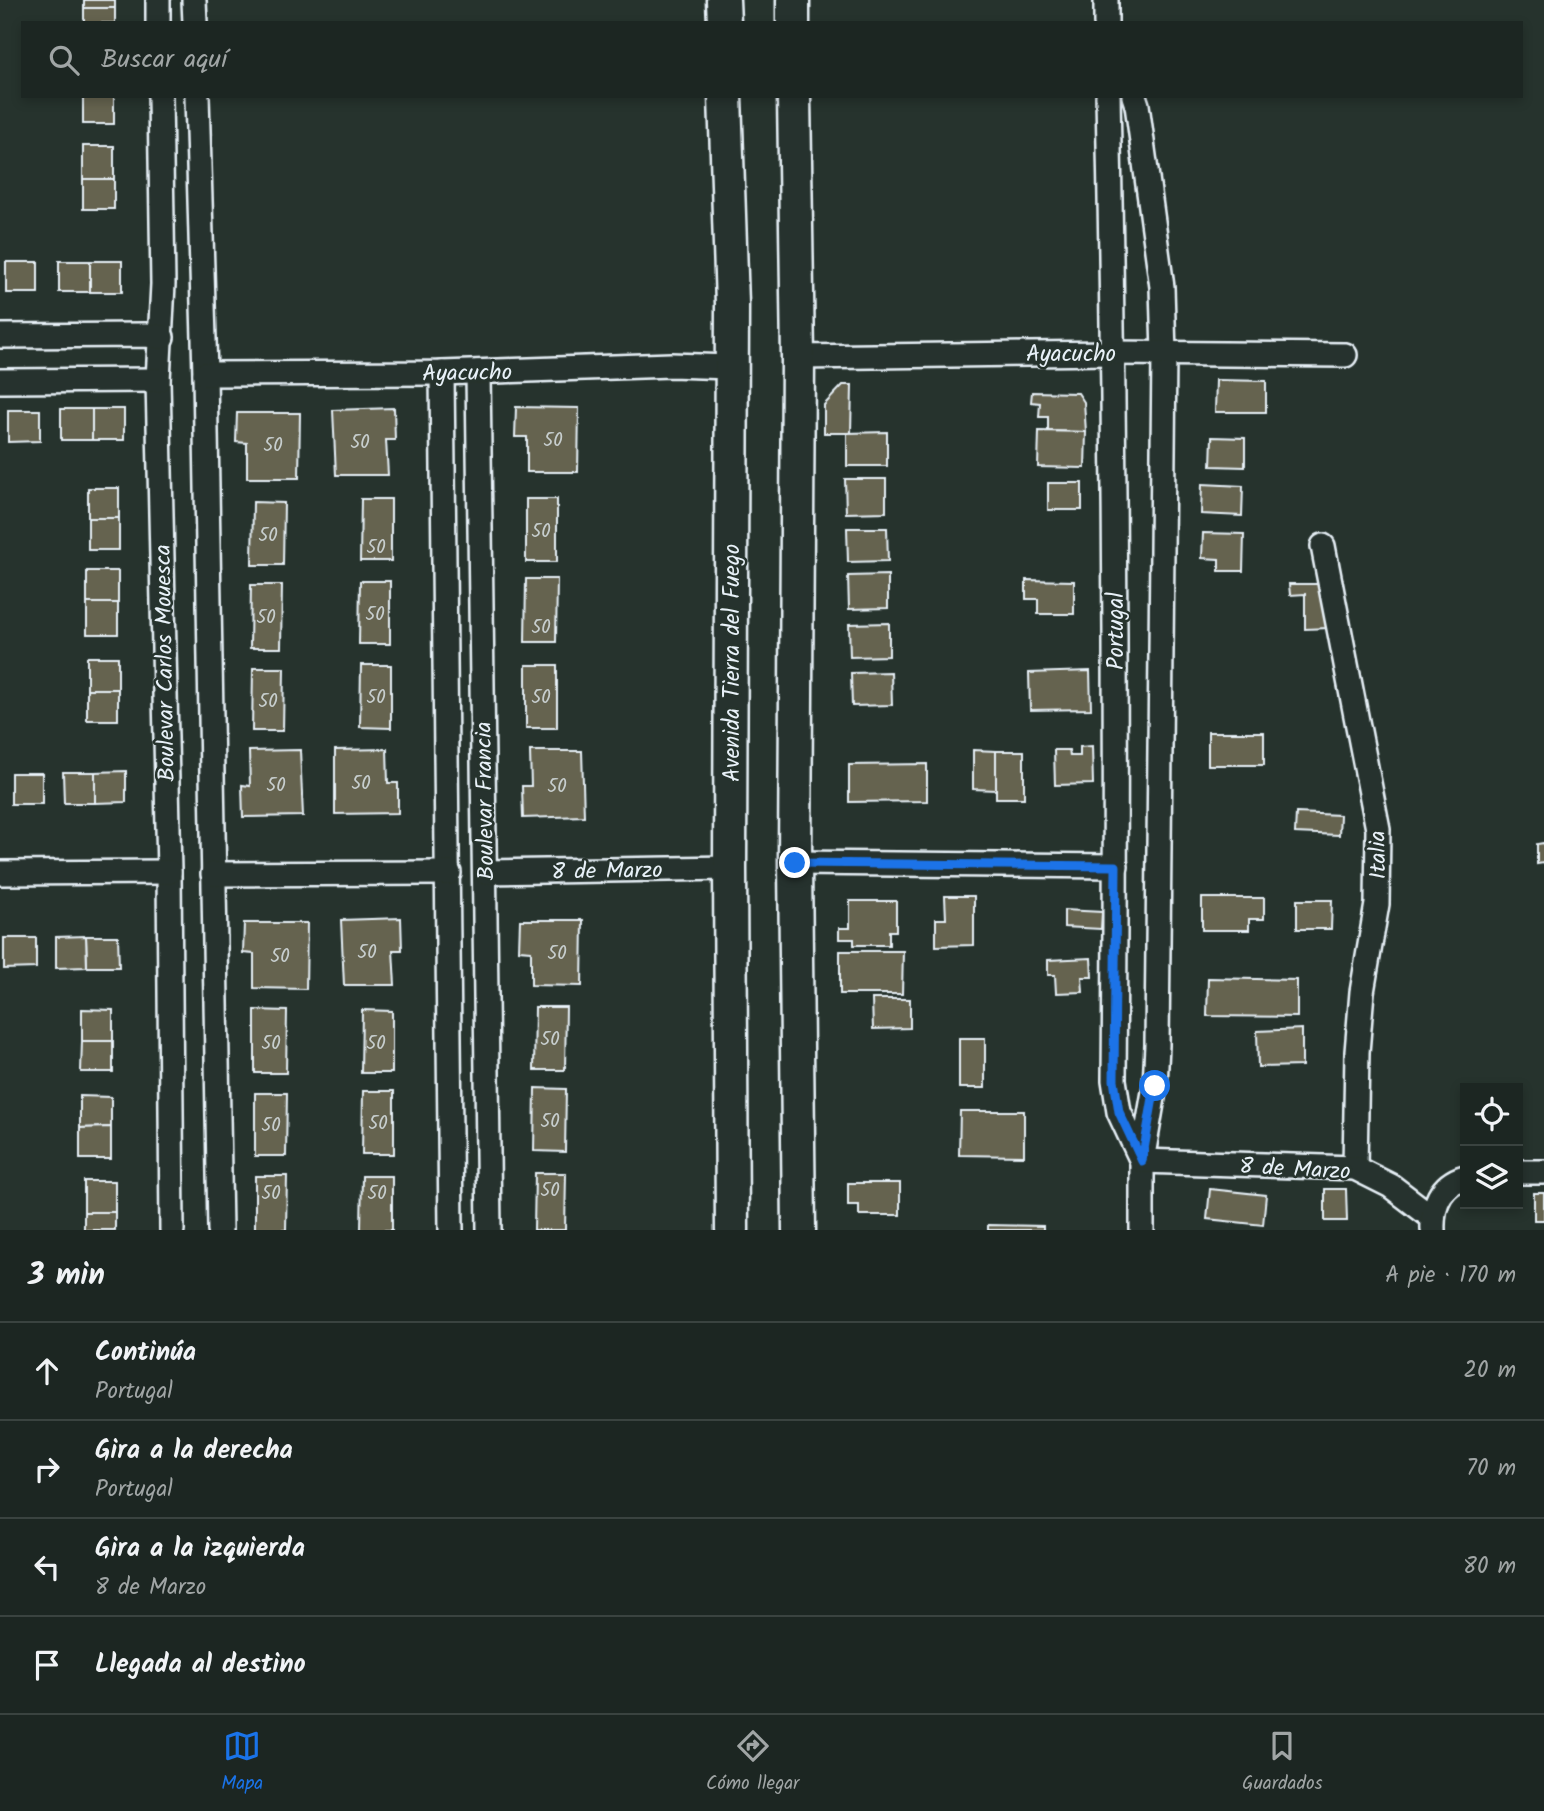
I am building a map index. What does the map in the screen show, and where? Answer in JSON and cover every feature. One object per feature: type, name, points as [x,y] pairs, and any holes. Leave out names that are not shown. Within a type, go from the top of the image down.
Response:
[{"type":"street","points":[[158,0],[158,21]]},
{"type":"street","points":[[194,0],[195,21]]},
{"type":"street","points":[[723,0],[724,21]]},
{"type":"street","points":[[793,0],[793,21]]},
{"type":"street","name":"Boulevar Carlos Mouesca","points":[[160,98],[162,337],[158,380],[169,872],[172,1230]]},
{"type":"street","name":"Boulevar Carlos Mouesca","points":[[197,98],[205,374],[220,1230]]},
{"type":"street","name":"Avenida Tierra del Fuego","points":[[725,98],[732,304],[732,1230]]},
{"type":"street","points":[[794,98],[797,357],[795,863],[799,1230]]},
{"type":"street","name":"Portugal","points":[[1108,98],[1113,353],[1116,866],[1114,1080],[1119,1112],[1142,1161]]},
{"type":"street","name":"Portugal","points":[[1135,98],[1162,287],[1164,354],[1158,1033],[1155,1086],[1142,1161],[1143,1230]]},
{"type":"street","points":[[0,336],[162,337]]},
{"type":"street","name":"Ayacucho","points":[[797,357],[1113,353],[1345,355]]},
{"type":"street","name":"Ayacucho","points":[[205,374],[442,373],[671,365],[730,367]]},
{"type":"street","name":"Boulevar Francia","points":[[478,372],[489,1230]]},
{"type":"street","name":"Boulevar Francia","points":[[442,373],[451,1230]]},
{"type":"street","points":[[0,380],[158,380]]},
{"type":"street","name":"Italia","points":[[1323,546],[1378,828],[1377,904],[1362,992],[1357,1052],[1355,1168]]},
{"type":"street","points":[[795,863],[1116,866]]},
{"type":"street","name":"8 de Marzo","points":[[485,872],[730,868]]},
{"type":"street","points":[[0,873],[169,872]]},
{"type":"street","points":[[213,874],[449,873]]},
{"type":"street","name":"8 de Marzo","points":[[1142,1161],[1355,1168],[1391,1186],[1433,1224]]},
{"type":"street","points":[[1523,1172],[1544,1172]]},
{"type":"street","points":[[1433,1224],[1438,1196],[1460,1178]]},
{"type":"building","points":[[84,0],[115,0],[115,8],[84,8]]},
{"type":"building","points":[[84,8],[115,8],[115,21],[84,21]]},
{"type":"building","points":[[83,98],[114,98],[114,124],[83,124]]},
{"type":"building","points":[[83,146],[114,146],[114,179],[83,179]]},
{"type":"building","points":[[83,179],[114,179],[114,209],[83,209]]},
{"type":"building","points":[[59,261],[90,261],[90,292],[59,292]]},
{"type":"building","points":[[90,261],[122,261],[122,292],[90,292]]},
{"type":"building","points":[[6,262],[38,262],[38,293],[6,293]]},
{"type":"building","points":[[1216,380],[1266,381],[1266,412],[1215,412]]},
{"type":"building","points":[[843,385],[852,385],[851,433],[824,433],[824,405]]},
{"type":"building","points":[[1032,392],[1078,393],[1084,402],[1086,432],[1048,431],[1048,417],[1039,417],[1040,403],[1031,402]]},
{"type":"building","points":[[516,407],[579,408],[578,472],[527,472],[527,437],[515,437]]},
{"type":"building","points":[[394,408],[395,440],[386,440],[388,475],[336,475],[333,410]]},
{"type":"building","points":[[61,409],[92,409],[92,440],[61,440]]},
{"type":"building","points":[[92,409],[124,409],[124,440],[92,440]]},
{"type":"building","points":[[8,410],[40,410],[40,441],[8,442]]},
{"type":"building","points":[[237,413],[300,413],[299,478],[247,478],[247,443],[236,442]]},
{"type":"building","points":[[1039,431],[1086,432],[1085,468],[1038,467]]},
{"type":"building","points":[[887,432],[887,466],[847,466],[847,433]]},
{"type":"building","points":[[1212,437],[1245,438],[1245,467],[1211,466]]},
{"type":"building","points":[[845,479],[886,479],[886,512],[846,513]]},
{"type":"building","points":[[1048,483],[1082,483],[1082,510],[1048,510]]},
{"type":"building","points":[[1202,484],[1243,486],[1242,516],[1201,514]]},
{"type":"building","points":[[88,488],[119,488],[119,518],[88,518]]},
{"type":"building","points":[[361,499],[391,499],[391,561],[360,561]]},
{"type":"building","points":[[526,499],[557,499],[557,562],[526,562]]},
{"type":"building","points":[[253,502],[284,503],[283,565],[252,565]]},
{"type":"building","points":[[88,518],[119,518],[119,550],[88,550]]},
{"type":"building","points":[[847,528],[887,528],[888,561],[848,562]]},
{"type":"building","points":[[1203,533],[1244,534],[1243,571],[1219,571],[1219,559],[1202,558]]},
{"type":"building","points":[[87,571],[118,571],[118,603],[87,603]]},
{"type":"building","points":[[888,575],[888,608],[849,609],[848,576]]},
{"type":"building","points":[[526,579],[557,579],[556,642],[525,642]]},
{"type":"building","points":[[1026,580],[1074,581],[1074,614],[1038,614],[1038,599],[1026,599]]},
{"type":"building","points":[[360,581],[390,581],[390,644],[359,644]]},
{"type":"building","points":[[1289,584],[1322,584],[1328,628],[1305,629],[1305,594],[1290,595]]},
{"type":"building","points":[[251,585],[282,585],[281,648],[250,648]]},
{"type":"building","points":[[87,603],[118,603],[118,634],[87,634]]},
{"type":"building","points":[[889,623],[889,656],[850,657],[849,624]]},
{"type":"building","points":[[87,657],[118,657],[118,689],[87,689]]},
{"type":"building","points":[[361,665],[391,665],[391,728],[360,727]]},
{"type":"building","points":[[526,665],[557,665],[557,728],[526,728]]},
{"type":"building","points":[[253,668],[284,668],[283,731],[252,731]]},
{"type":"building","points":[[1090,671],[1091,709],[1030,710],[1029,673]]},
{"type":"building","points":[[891,672],[892,705],[852,706],[851,673]]},
{"type":"building","points":[[87,689],[118,689],[118,720],[87,720]]},
{"type":"building","points":[[1208,732],[1264,732],[1264,765],[1208,765]]},
{"type":"building","points":[[1092,746],[1093,784],[1055,785],[1054,750],[1069,750],[1070,756],[1080,756],[1080,747]]},
{"type":"building","points":[[387,749],[388,783],[398,783],[398,813],[335,814],[335,750]]},
{"type":"building","points":[[300,750],[303,816],[243,817],[242,785],[250,786],[249,751]]},
{"type":"building","points":[[973,750],[996,751],[996,790],[973,789]]},
{"type":"building","points":[[530,751],[582,751],[584,816],[523,818],[522,786],[531,786]]},
{"type":"building","points":[[996,751],[1024,751],[1024,798],[996,798]]},
{"type":"building","points":[[927,764],[927,801],[849,802],[849,765]]},
{"type":"building","points":[[126,771],[126,802],[95,803],[95,772]]},
{"type":"building","points":[[63,772],[95,772],[95,803],[64,803]]},
{"type":"building","points":[[11,773],[42,773],[42,804],[11,804]]},
{"type":"building","points":[[1296,813],[1340,815],[1339,835],[1295,833]]},
{"type":"building","points":[[1544,843],[1544,863],[1537,864],[1537,844]]},
{"type":"building","points":[[945,896],[974,896],[974,945],[936,946],[936,919],[946,919]]},
{"type":"building","points":[[1202,898],[1264,898],[1264,919],[1249,919],[1249,930],[1202,930]]},
{"type":"building","points":[[1297,900],[1332,900],[1331,929],[1297,929]]},
{"type":"building","points":[[850,901],[896,901],[896,931],[889,931],[889,945],[854,945],[854,939],[839,939],[839,928],[850,928]]},
{"type":"building","points":[[1064,910],[1102,912],[1101,929],[1064,927]]},
{"type":"building","points":[[401,918],[402,950],[393,950],[395,985],[344,985],[341,920]]},
{"type":"building","points":[[520,920],[583,920],[582,986],[531,985],[531,951],[519,950]]},
{"type":"building","points":[[244,923],[307,923],[306,989],[254,988],[254,954],[243,953]]},
{"type":"building","points":[[86,936],[118,936],[119,967],[87,967]]},
{"type":"building","points":[[86,936],[87,967],[56,968],[56,937]]},
{"type":"building","points":[[4,938],[36,938],[36,968],[4,969]]},
{"type":"building","points":[[840,951],[903,951],[902,994],[840,994]]},
{"type":"building","points":[[1091,958],[1092,977],[1082,977],[1083,992],[1056,993],[1055,975],[1048,975],[1048,960]]},
{"type":"building","points":[[1208,978],[1297,980],[1297,1017],[1207,1016]]},
{"type":"building","points":[[872,999],[910,999],[910,1028],[873,1029]]},
{"type":"building","points":[[535,1007],[566,1007],[565,1070],[534,1070]]},
{"type":"building","points":[[82,1009],[113,1010],[113,1041],[82,1041]]},
{"type":"building","points":[[255,1010],[287,1011],[286,1073],[255,1073]]},
{"type":"building","points":[[362,1010],[392,1011],[392,1073],[361,1073]]},
{"type":"building","points":[[1302,1029],[1302,1066],[1258,1067],[1257,1031]]},
{"type":"building","points":[[959,1038],[985,1038],[985,1088],[959,1088]]},
{"type":"building","points":[[82,1041],[113,1041],[113,1072],[81,1072]]},
{"type":"building","points":[[535,1088],[566,1089],[565,1152],[534,1151]]},
{"type":"building","points":[[363,1091],[394,1091],[394,1154],[362,1154]]},
{"type":"building","points":[[255,1093],[287,1093],[286,1156],[255,1156]]},
{"type":"building","points":[[80,1096],[111,1097],[111,1127],[80,1128]]},
{"type":"building","points":[[960,1111],[1024,1111],[1024,1156],[959,1155]]},
{"type":"building","points":[[111,1127],[111,1159],[80,1159],[80,1128]]},
{"type":"building","points":[[535,1173],[566,1173],[565,1230],[534,1230]]},
{"type":"building","points":[[255,1176],[287,1176],[286,1230],[255,1230]]},
{"type":"building","points":[[362,1176],[392,1176],[392,1230],[361,1230]]},
{"type":"building","points":[[84,1181],[115,1181],[115,1212],[84,1212]]},
{"type":"building","points":[[848,1183],[900,1183],[900,1215],[859,1215],[859,1205],[848,1205]]},
{"type":"building","points":[[1210,1189],[1266,1195],[1263,1225],[1207,1219]]},
{"type":"building","points":[[1325,1189],[1346,1189],[1347,1221],[1325,1221]]},
{"type":"building","points":[[1534,1193],[1544,1193],[1544,1220],[1534,1220]]},
{"type":"building","points":[[84,1212],[115,1212],[115,1230],[84,1230]]},
{"type":"building","points":[[988,1225],[1043,1226],[1043,1230],[988,1230]]},
{"type":"route","points":[[795,863],[1116,866],[1114,1080],[1119,1112],[1142,1161],[1155,1086]]}]
